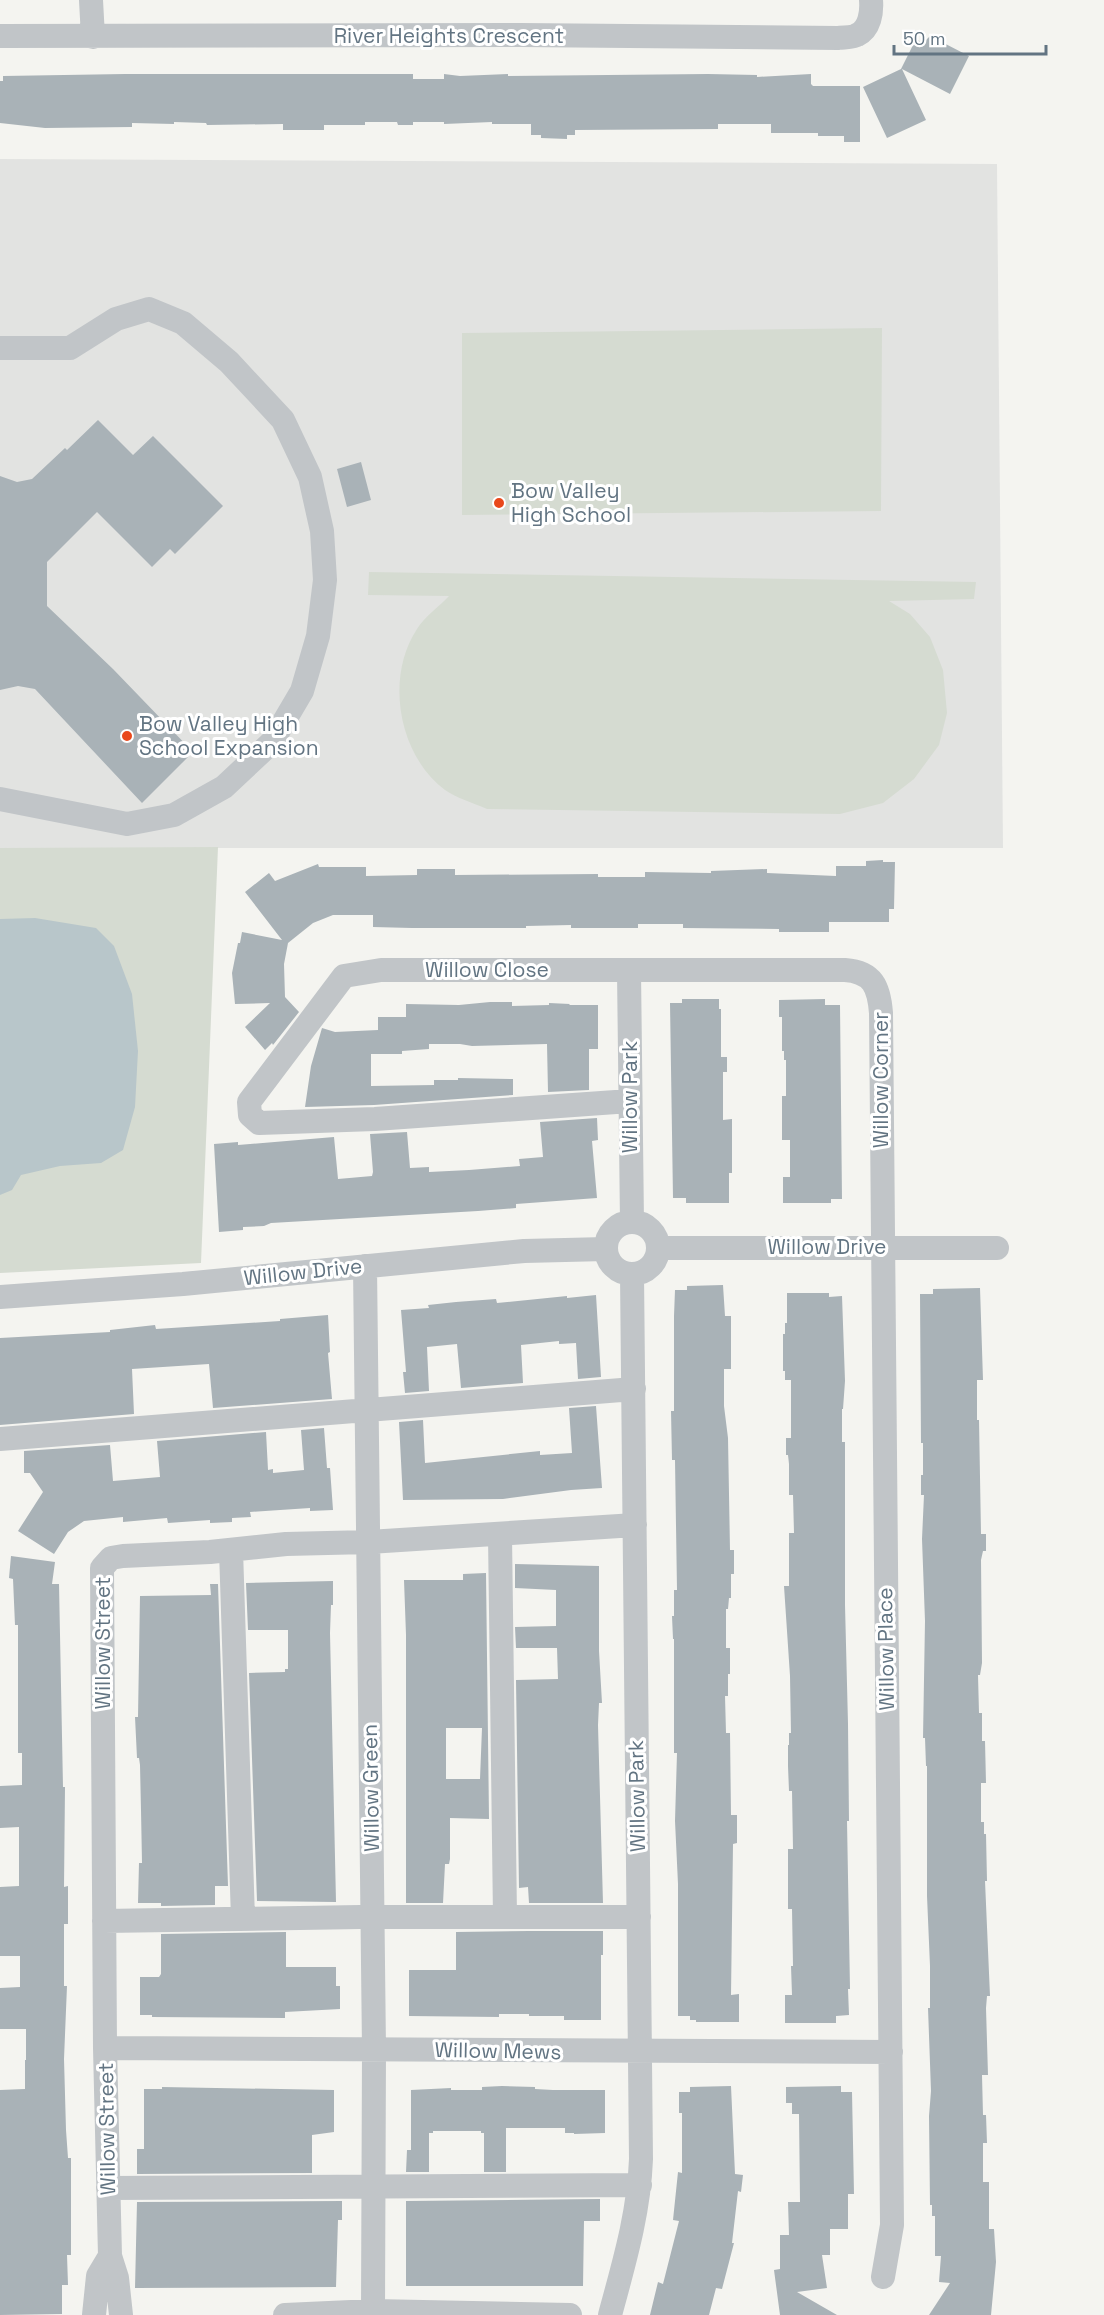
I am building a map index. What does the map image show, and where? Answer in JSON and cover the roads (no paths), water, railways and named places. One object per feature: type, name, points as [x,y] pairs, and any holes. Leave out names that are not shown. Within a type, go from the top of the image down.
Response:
[{"type":"street","points":[[90,0],[93,37]]},
{"type":"street","name":"River Heights Crescent","points":[[0,36],[533,35],[838,38],[857,36],[867,26],[872,11],[871,0]]},
{"type":"street","points":[[0,348],[70,348],[116,319],[149,309],[183,323],[229,362],[283,420],[310,477],[322,531],[325,580],[318,636],[302,690],[272,742],[224,787],[174,815],[128,824],[0,799]]},
{"type":"street","name":"Willow Close","points":[[629,971],[381,970],[344,976],[249,1102],[250,1115],[259,1123],[375,1119],[630,1101]]},
{"type":"street","name":"Willow Corner","points":[[629,971],[845,970],[856,971],[872,980],[878,990],[881,1013],[882,1246]]},
{"type":"street","name":"Willow Park","points":[[629,971],[632,1222]]},
{"type":"street","points":[[632,1222],[647,1227],[653,1233],[658,1248],[651,1266],[644,1271],[632,1274],[619,1271],[612,1265],[607,1257],[606,1249],[607,1241],[616,1227],[632,1222]]},
{"type":"street","name":"Willow Drive","points":[[658,1248],[882,1246],[997,1248]]},
{"type":"street","name":"Willow Place","points":[[882,1246],[892,2225],[883,2277]]},
{"type":"street","name":"Willow Drive","points":[[0,1297],[183,1284],[524,1251],[606,1249]]},
{"type":"street","name":"Willow Green","points":[[365,1266],[373,1917],[373,2311]]},
{"type":"street","name":"Willow Park","points":[[610,2315],[633,2232],[640,2185],[632,1274]]},
{"type":"street","points":[[0,1439],[634,1389]]},
{"type":"street","name":"Willow Street","points":[[121,2315],[117,2278],[110,2256],[108,2188],[102,1568],[111,1558],[123,1556],[231,1550],[286,1544],[500,1535],[635,1525]]},
{"type":"street","points":[[500,1535],[505,1917]]},
{"type":"street","points":[[231,1550],[243,1919]]},
{"type":"street","points":[[104,1921],[373,1917],[639,1917]]},
{"type":"street","name":"Willow Mews","points":[[105,2048],[891,2052]]},
{"type":"street","points":[[108,2188],[640,2185]]},
{"type":"street","name":"Willow Street","points":[[94,2315],[98,2276],[110,2256]]},
{"type":"street","points":[[285,2315],[373,2311],[570,2315]]},
{"type":"place","name":"Bow Valley High School","points":[[499,503]]},
{"type":"place","name":"Bow Valley High School Expansion","points":[[127,736]]}]
